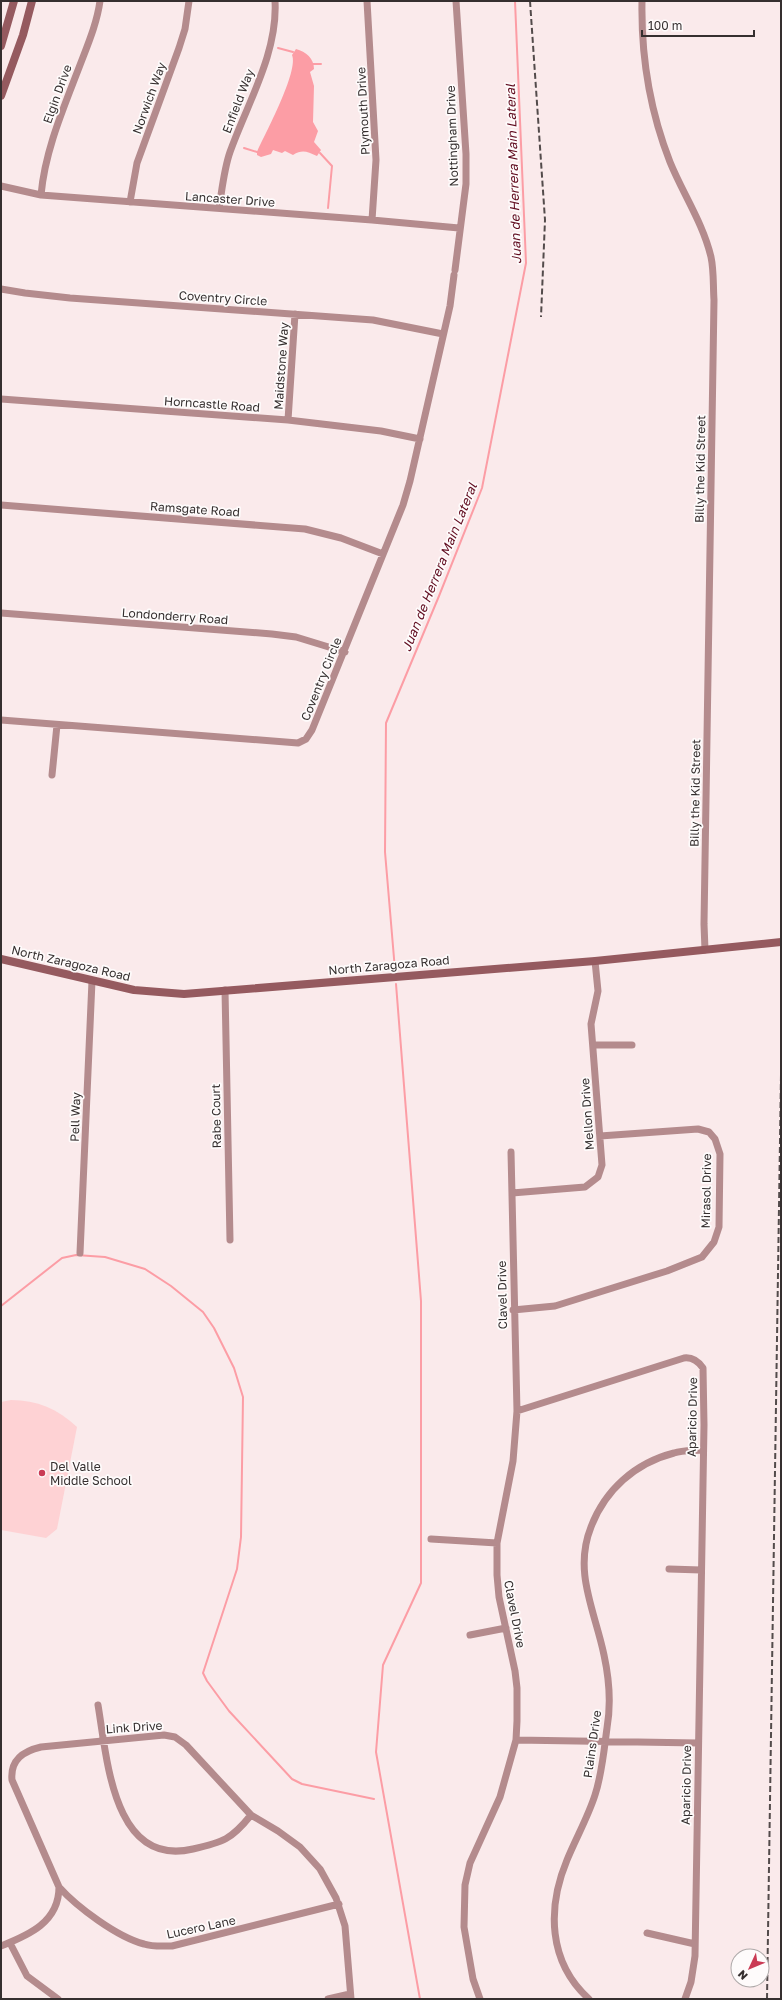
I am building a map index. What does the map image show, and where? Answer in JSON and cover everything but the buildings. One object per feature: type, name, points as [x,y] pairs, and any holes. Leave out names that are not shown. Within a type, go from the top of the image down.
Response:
[{"type":"main road","points":[[1,46],[14,1]]},
{"type":"main road","points":[[1,96],[32,1]]},
{"type":"main road","name":"North Zaragoza Road","points":[[1,960],[134,990],[184,994],[595,961],[781,942]]},
{"type":"street","name":"Elgin Drive","points":[[41,196],[45,166],[53,138],[96,23],[100,1]]},
{"type":"street","name":"Norwich Way","points":[[130,202],[137,163],[179,48],[185,29],[189,1]]},
{"type":"street","name":"Enfield Way","points":[[219,208],[229,153],[266,58],[276,16],[275,1]]},
{"type":"street","name":"Plymouth Drive","points":[[367,1],[376,146],[372,220]]},
{"type":"street","name":"Nottingham Drive","points":[[450,306],[459,228],[466,184],[466,154],[456,1]]},
{"type":"street","name":"Billy the Kid Street","points":[[642,1],[643,43],[656,119],[670,162],[704,236],[712,270],[714,300],[704,924],[705,950]]},
{"type":"street","name":"Lancaster Drive","points":[[1,186],[20,192],[41,196],[219,208],[459,228]]},
{"type":"street","name":"Coventry Circle","points":[[1,288],[25,293],[70,298],[373,320],[443,334]]},
{"type":"street","name":"Coventry Circle","points":[[1,720],[300,742],[306,739],[312,730],[345,652],[410,481],[450,306]]},
{"type":"street","name":"Maidstone Way","points":[[288,420],[295,314]]},
{"type":"street","name":"Horncastle Road","points":[[1,399],[288,420],[381,431],[420,440]]},
{"type":"street","name":"Ramsgate Road","points":[[1,505],[305,530],[341,538],[383,554]]},
{"type":"street","name":"Londonderry Road","points":[[1,613],[272,634],[296,637],[345,652]]},
{"type":"street","points":[[52,775],[57,725]]},
{"type":"street","name":"Mellon Drive","points":[[512,1193],[581,1188],[594,1182],[600,1172],[602,1165],[591,1024],[598,986],[595,961]]},
{"type":"street","name":"Pell Way","points":[[80,1253],[92,981]]},
{"type":"street","name":"Rabe Court","points":[[225,990],[230,1240]]},
{"type":"street","points":[[593,1046],[632,1045]]},
{"type":"street","name":"Mirasol Drive","points":[[513,1310],[554,1306],[667,1272],[698,1259],[708,1251],[714,1242],[719,1227],[720,1154],[714,1139],[708,1132],[698,1129],[600,1136]]},
{"type":"street","name":"Clavel Drive","points":[[480,1999],[473,1978],[464,1927],[465,1885],[470,1863],[500,1797],[516,1740],[517,1688],[497,1575],[497,1543],[513,1461],[516,1411],[511,1152]]},
{"type":"street","name":"Aparicio Drive","points":[[516,1411],[689,1357],[700,1364],[704,1374],[695,1944],[694,1967],[685,1999]]},
{"type":"street","name":"Plains Drive","points":[[588,1999],[568,1976],[561,1961],[555,1934],[555,1920],[561,1879],[595,1794],[605,1742],[609,1708],[607,1676],[600,1636],[587,1595],[583,1566],[590,1527],[608,1494],[620,1481],[634,1471],[653,1460],[675,1452],[703,1450]]},
{"type":"street","points":[[431,1539],[497,1543]]},
{"type":"street","points":[[669,1569],[701,1570]]},
{"type":"street","points":[[470,1635],[506,1628]]},
{"type":"street","points":[[98,1705],[111,1786],[131,1828],[147,1844],[163,1851],[172,1852],[183,1852],[216,1844],[232,1836],[251,1815]]},
{"type":"street","name":"Link Drive","points":[[59,1887],[14,1787],[12,1775],[13,1768],[19,1756],[30,1749],[104,1740],[164,1735],[175,1737],[186,1745],[251,1815],[278,1831],[311,1858],[328,1882],[339,1904],[347,1936],[351,1996]]},
{"type":"street","points":[[516,1740],[698,1743]]},
{"type":"street","points":[[1,1946],[35,1930],[48,1919],[57,1904],[59,1887]]},
{"type":"street","name":"Lucero Lane","points":[[59,1887],[74,1902],[122,1936],[156,1946],[172,1946],[339,1904]]},
{"type":"street","points":[[647,1933],[695,1944]]},
{"type":"street","points":[[10,1942],[27,1976],[58,1999]]},
{"type":"street","points":[[328,1999],[351,1996]]},
{"type":"shaded area","points":[[296,49],[309,56],[314,65],[314,69],[310,72],[314,86],[313,122],[318,131],[314,142],[321,150],[317,156],[305,152],[300,152],[293,155],[285,151],[282,153],[273,150],[271,154],[261,157],[257,155],[257,152],[286,88],[293,63],[292,55]]},
{"type":"shaded area","points":[[21,1400],[47,1407],[62,1415],[77,1427],[57,1529],[46,1538],[1,1530],[1,1402]]},
{"type":"waterway","name":"Juan de Herrera Main Lateral","points":[[395,970],[385,852],[386,723],[482,488],[526,263],[515,1]]},
{"type":"waterway","points":[[278,48],[293,52]]},
{"type":"waterway","points":[[313,64],[321,64]]},
{"type":"waterway","points":[[244,148],[257,152]]},
{"type":"waterway","points":[[320,153],[332,166],[328,208]]},
{"type":"waterway","points":[[396,984],[421,1301],[421,1583],[383,1665],[376,1752],[420,1999]]},
{"type":"waterway","points":[[1,1306],[62,1258],[76,1255],[105,1257],[145,1269],[171,1286],[203,1312],[214,1328],[234,1368],[243,1397],[241,1537],[237,1569],[203,1673],[207,1681],[229,1711],[292,1779],[302,1784],[374,1799]]},
{"type":"railway","points":[[530,1],[545,220],[541,317]]},
{"type":"railway","points":[[767,1999],[781,1075]]},
{"type":"place","name":"Del Valle Middle School","points":[[42,1473]]}]
